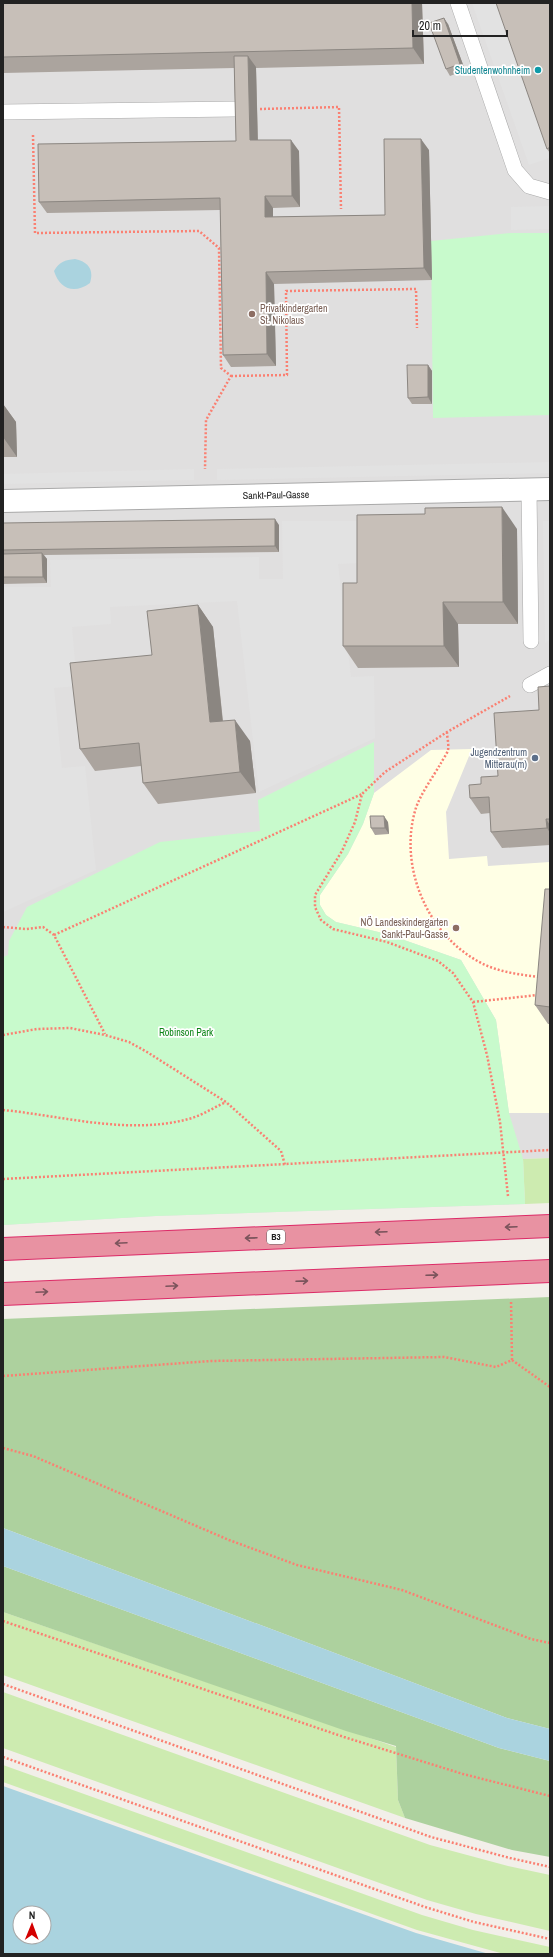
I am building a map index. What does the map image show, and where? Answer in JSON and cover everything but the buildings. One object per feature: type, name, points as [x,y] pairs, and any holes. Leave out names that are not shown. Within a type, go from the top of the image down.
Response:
[{"type":"highway","name":"B3","points":[[3,1249],[550,1226]]},
{"type":"highway","points":[[3,1294],[550,1271]]},
{"type":"street","name":"Sankt-Paul-Gasse","points":[[3,501],[540,489]]},
{"type":"lane","points":[[458,3],[515,170],[528,186],[550,192]]},
{"type":"lane","points":[[3,112],[236,109]]},
{"type":"lane","points":[[531,641],[540,489]]},
{"type":"lane","points":[[530,685],[550,674]]},
{"type":"path","points":[[265,109],[339,108],[341,209]]},
{"type":"path","points":[[33,112],[35,233],[200,231],[219,248],[221,368],[231,376],[287,376],[286,290],[416,289],[417,328]]},
{"type":"path","points":[[206,461],[206,420],[231,376]]},
{"type":"path","points":[[54,935],[362,794],[385,772],[447,732],[530,685]]},
{"type":"path","points":[[447,732],[448,750],[415,810],[410,838],[410,858],[415,880],[436,925],[452,943],[489,966],[513,974],[544,977]]},
{"type":"path","points":[[362,794],[355,822],[342,851],[315,894],[315,907],[321,920],[333,929],[387,942],[438,961],[453,972],[473,1002],[487,1055],[504,1152],[508,1196]]},
{"type":"path","points":[[3,927],[26,929],[43,927],[54,935],[105,1035]]},
{"type":"path","points":[[473,1002],[544,994]]},
{"type":"path","points":[[3,1035],[37,1029],[70,1028],[105,1035],[129,1042],[226,1102],[281,1151],[285,1164]]},
{"type":"path","points":[[3,1110],[94,1122],[152,1125],[193,1118],[226,1102]]},
{"type":"path","points":[[3,1179],[550,1150]]},
{"type":"path","points":[[511,1298],[512,1360]]},
{"type":"path","points":[[3,1376],[211,1361],[444,1357],[496,1367],[512,1360]]},
{"type":"path","points":[[512,1360],[550,1387]]},
{"type":"path","points":[[3,1448],[33,1456],[229,1540],[297,1566],[402,1590],[531,1639],[550,1643]]},
{"type":"path","points":[[3,1621],[344,1737],[463,1774],[550,1796]]},
{"type":"path","points":[[3,1684],[431,1837],[550,1867]]},
{"type":"path","points":[[3,1757],[425,1907],[474,1922],[550,1939]]},
{"type":"shaded area","points":[[3,3],[550,3],[550,1158],[523,1159],[525,1204],[156,1216],[3,1225]]},
{"type":"shaded area","points":[[472,3],[497,3],[550,158],[529,165]]},
{"type":"shaded area","points":[[550,206],[550,229],[511,230],[511,207]]},
{"type":"shaded area","points":[[550,462],[550,473],[217,480],[217,469]]},
{"type":"shaded area","points":[[194,469],[194,480],[3,484],[3,474]]},
{"type":"shaded area","points":[[282,521],[359,521],[360,563],[338,564],[351,677],[374,676],[375,738],[259,792],[237,601],[110,607],[111,624],[72,627],[77,686],[54,688],[62,768],[85,766],[96,870],[3,912],[3,587],[51,587],[50,560],[259,557],[259,579],[283,579]]},
{"type":"shaded area","points":[[543,521],[550,521],[550,640],[545,643]]},
{"type":"shaded area","name":"NÖ Landeskindergarten Sankt-Paul-Gasse","points":[[472,749],[446,812],[449,859],[487,856],[488,866],[550,862],[550,1113],[509,1113],[496,1020],[461,960],[387,934],[336,922],[326,915],[320,905],[320,895],[348,854],[363,824],[374,793],[431,750]]},
{"type":"green space","points":[[511,233],[550,233],[550,415],[433,418],[431,241]]},
{"type":"green space","name":"Robinson Park","points":[[374,742],[374,793],[363,824],[348,854],[320,895],[320,905],[326,915],[336,922],[387,934],[461,960],[496,1020],[509,1113],[523,1159],[525,1204],[156,1216],[3,1225],[3,957],[8,955],[9,941],[27,907],[160,842],[260,831],[258,800]]},
{"type":"green space","points":[[550,1158],[550,1203],[525,1204],[523,1159]]},
{"type":"green space","points":[[550,1297],[550,1729],[507,1718],[3,1528],[3,1319]]},
{"type":"green space","points":[[3,1566],[499,1748],[550,1761],[550,1857],[512,1850],[405,1818],[398,1800],[396,1746],[346,1731],[3,1612]]},
{"type":"green space","points":[[3,1612],[396,1747],[398,1800],[405,1818],[3,1675]]},
{"type":"green space","points":[[3,1692],[430,1845],[508,1866],[550,1875],[550,1931],[476,1914],[427,1900],[3,1748]]},
{"type":"green space","points":[[3,1765],[422,1915],[473,1930],[550,1947],[550,1954],[504,1954],[417,1930],[3,1782]]},
{"type":"water","points":[[75,259],[87,264],[91,270],[91,278],[90,283],[74,289],[64,286],[54,271],[58,265],[63,262]]},
{"type":"water","points":[[3,1528],[507,1718],[550,1729],[550,1761],[499,1748],[3,1566]]},
{"type":"water","points":[[3,1786],[416,1933],[489,1954],[3,1954]]},
{"type":"place","name":"Studentenwohnheim","points":[[538,70]]},
{"type":"place","name":"Privatkindergarten St. Nikolaus","points":[[252,314]]},
{"type":"place","name":"Jugendzentrum Mitterau(m)","points":[[535,758]]},
{"type":"place","name":"NÖ Landeskindergarten Sankt-Paul-Gasse","points":[[456,928]]}]
